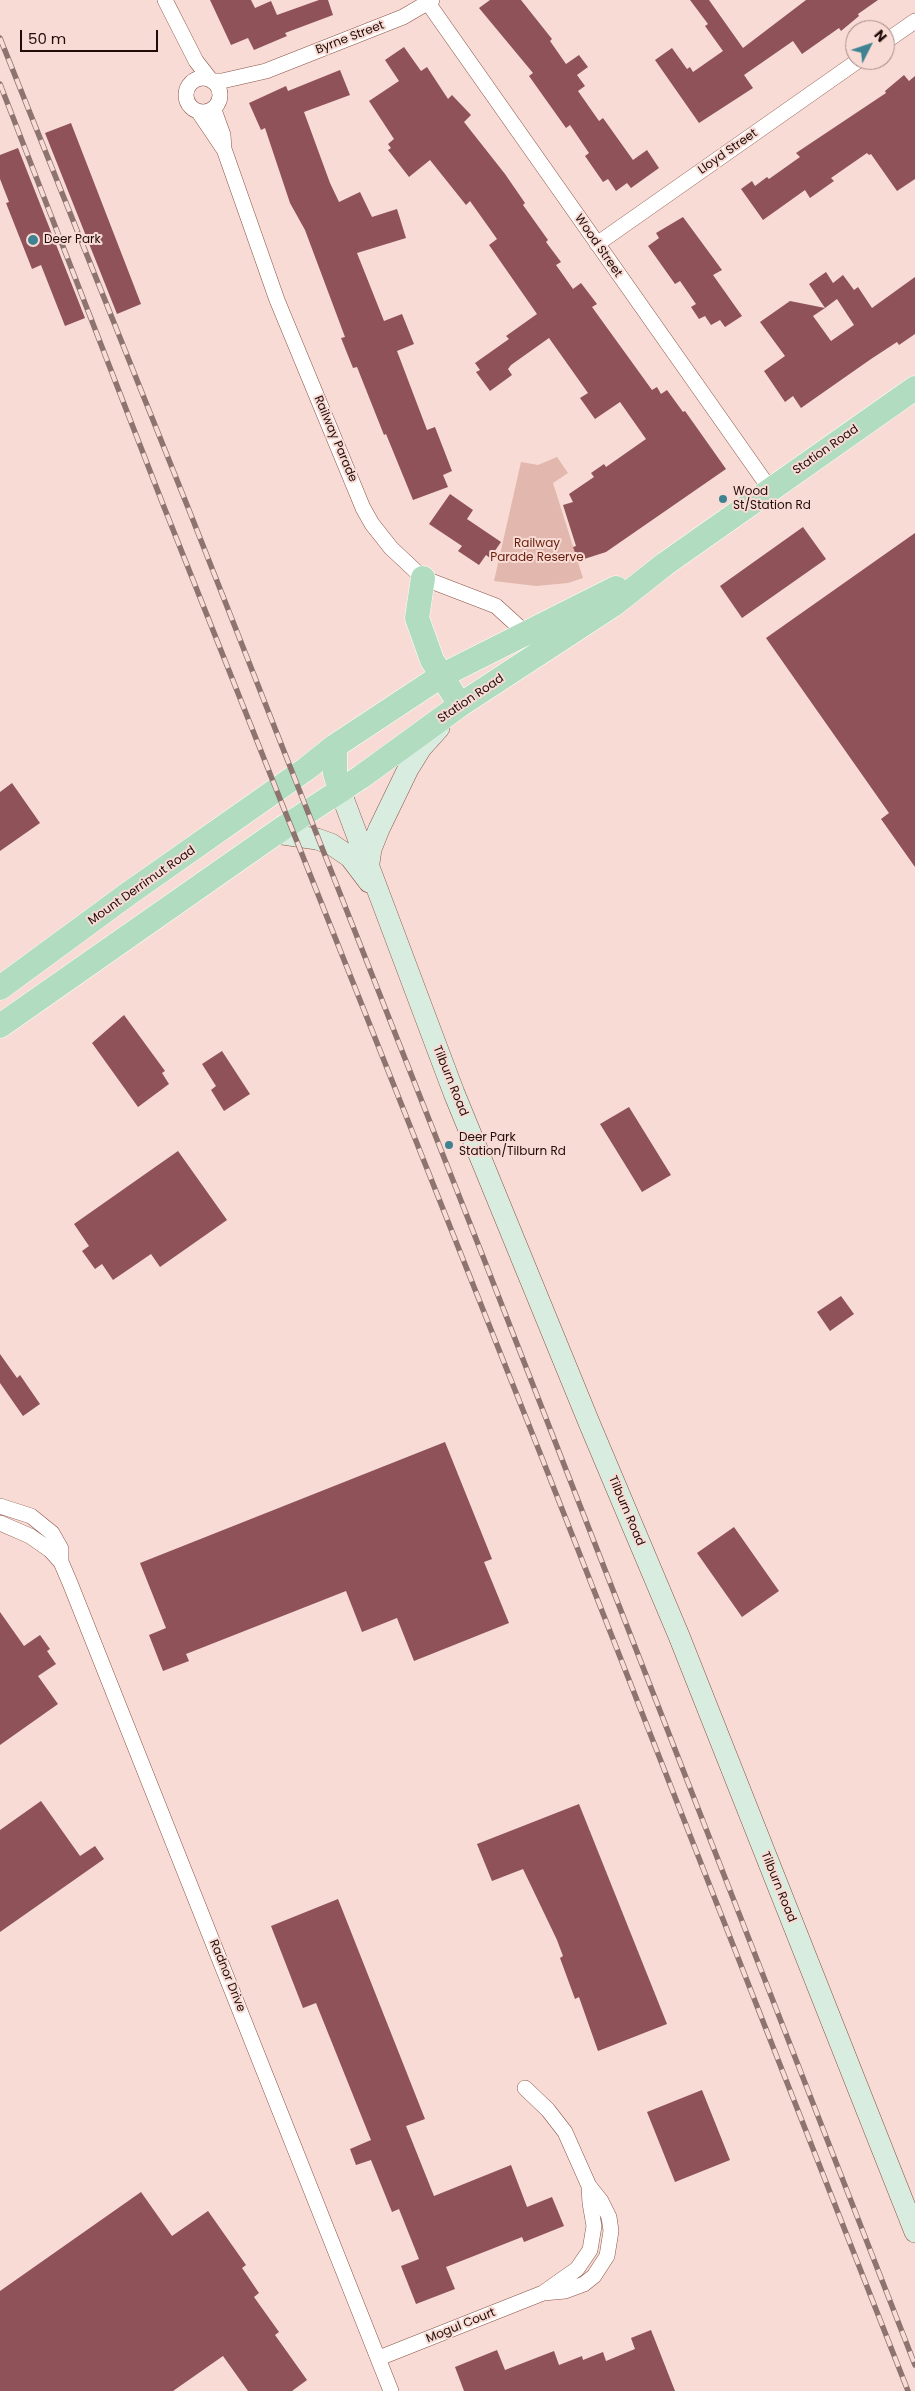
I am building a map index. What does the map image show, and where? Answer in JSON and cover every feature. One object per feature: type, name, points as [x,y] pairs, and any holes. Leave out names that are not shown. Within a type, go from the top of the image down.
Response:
[{"type":"main road","name":"Station Road","points":[[276,833],[460,705],[613,605],[665,564],[915,388]]},
{"type":"main road","name":"Station Road","points":[[284,785],[335,746],[441,676],[665,564]]},
{"type":"main road","points":[[424,578],[417,618],[432,660],[460,705]]},
{"type":"main road","points":[[335,746],[335,773],[340,790]]},
{"type":"main road","points":[[284,785],[318,777],[325,778],[340,790]]},
{"type":"main road","name":"Mount Derrimut Road","points":[[0,988],[128,894],[284,785]]},
{"type":"main road","points":[[0,1026],[276,833]]},
{"type":"main road","points":[[20,973],[38,1000]]},
{"type":"street","points":[[165,0],[204,73],[218,88],[218,103],[211,110],[198,111],[187,101],[186,92],[189,85],[188,45]]},
{"type":"street","name":"Byrne Street","points":[[211,80],[222,81],[266,71],[403,17],[430,1]]},
{"type":"street","name":"Wood Street","points":[[430,1],[597,244],[770,490]]},
{"type":"street","points":[[895,35],[915,21]]},
{"type":"street","name":"Lloyd Street","points":[[597,244],[845,70]]},
{"type":"street","name":"Byrne Street","points":[[218,103],[266,71]]},
{"type":"street","points":[[189,85],[198,78],[211,80]]},
{"type":"street","name":"Railway Parade","points":[[218,103],[214,110],[223,135],[224,150]]},
{"type":"street","name":"Railway Parade","points":[[198,111],[224,150],[277,300],[363,508],[381,537],[424,578],[496,606],[526,632],[542,652]]},
{"type":"street","points":[[369,862],[371,849],[382,820],[408,769],[421,748],[460,705]]},
{"type":"street","name":"Tilburn Road","points":[[340,790],[369,862],[387,921],[454,1093],[678,1636],[915,2232]]},
{"type":"street","points":[[276,833],[317,839],[331,844],[350,857],[381,898]]},
{"type":"street","name":"Radnor Drive","points":[[0,1506],[31,1516],[52,1533],[61,1549],[61,1562]]},
{"type":"street","name":"Radnor Drive","points":[[0,1523],[30,1536],[50,1550],[61,1562],[391,2391]]},
{"type":"street","name":"Mogul Court","points":[[379,2358],[543,2293],[577,2269],[590,2250],[594,2226],[590,2202],[590,2186],[565,2132],[548,2110],[524,2088]]},
{"type":"green space","name":"Railway Parade Reserve","points":[[557,457],[568,473],[553,483],[583,578],[568,583],[536,586],[494,581],[521,462],[538,465]]},
{"type":"building","points":[[210,0],[251,0],[255,8],[271,1],[277,15],[319,0],[328,0],[333,15],[285,33],[287,36],[254,50],[248,38],[231,45]]},
{"type":"building","points":[[490,0],[521,0],[552,39],[550,41],[566,64],[579,55],[588,67],[577,75],[585,86],[578,91],[599,121],[603,118],[633,160],[647,150],[659,168],[631,188],[627,183],[616,191],[608,179],[603,182],[585,156],[589,153],[570,125],[566,128],[529,76],[533,73],[479,8]]},
{"type":"building","points":[[690,0],[709,0],[743,48],[806,0],[878,0],[858,14],[859,16],[854,20],[845,20],[845,28],[841,31],[839,28],[802,54],[793,41],[744,75],[753,88],[699,123],[655,60],[672,48],[687,69],[690,67],[693,72],[723,51],[705,26],[708,24]]},
{"type":"building","points":[[404,47],[421,71],[427,67],[448,99],[452,95],[471,115],[464,122],[525,203],[523,205],[561,262],[556,265],[573,289],[581,283],[597,304],[592,307],[652,390],[657,387],[661,394],[667,390],[683,412],[685,411],[726,469],[606,552],[578,561],[573,547],[576,546],[563,505],[573,502],[569,494],[594,477],[591,473],[604,464],[606,467],[646,439],[620,402],[595,419],[580,398],[588,393],[549,338],[511,365],[508,369],[512,375],[490,391],[476,372],[480,370],[475,363],[509,339],[506,336],[537,314],[489,245],[497,239],[470,201],[466,205],[430,160],[409,177],[388,150],[391,148],[388,144],[394,139],[369,101],[399,81],[385,60]]},
{"type":"building","points":[[340,70],[350,95],[304,112],[330,183],[339,202],[360,192],[372,217],[397,209],[406,238],[357,253],[384,321],[402,314],[414,344],[397,351],[427,430],[435,427],[452,471],[443,475],[448,487],[413,500],[386,434],[384,435],[357,367],[353,368],[341,338],[345,337],[305,230],[290,203],[265,128],[261,130],[249,103],[286,86],[288,91]]},
{"type":"building","points":[[904,75],[909,81],[915,76],[915,179],[897,191],[871,154],[867,153],[831,178],[834,181],[810,198],[805,190],[763,220],[741,189],[752,181],[755,186],[767,177],[769,179],[800,157],[796,153],[886,93],[885,91]]},
{"type":"building","points":[[71,123],[141,304],[117,314],[45,133]]},
{"type":"building","points":[[18,148],[85,318],[65,326],[41,265],[32,269],[6,203],[9,202],[0,179],[0,155]]},
{"type":"building","points":[[683,217],[722,270],[713,275],[742,316],[725,327],[720,320],[711,325],[705,316],[699,319],[691,307],[696,304],[680,281],[675,284],[648,246],[659,238],[656,233]]},
{"type":"building","points":[[826,272],[833,283],[843,275],[854,290],[858,287],[872,308],[915,277],[915,334],[899,345],[897,342],[801,408],[793,396],[785,402],[764,371],[785,356],[760,322],[790,301],[825,308],[809,284]],"holes":[[[837,299],[854,325],[831,341],[813,316]]]},
{"type":"building","points":[[450,494],[473,510],[467,519],[501,542],[490,558],[486,555],[479,565],[458,551],[462,546],[429,524]]},
{"type":"building","points":[[803,527],[826,559],[742,618],[720,586]]},
{"type":"building","points":[[915,533],[915,867],[881,819],[889,813],[766,638]]},
{"type":"building","points":[[12,783],[40,823],[0,851],[0,792]]},
{"type":"building","points":[[124,1015],[165,1071],[162,1073],[169,1084],[138,1107],[92,1043]]},
{"type":"building","points":[[222,1051],[250,1094],[224,1111],[211,1090],[216,1086],[202,1064]]},
{"type":"building","points":[[629,1107],[671,1175],[642,1192],[600,1124]]},
{"type":"building","points":[[178,1151],[227,1220],[160,1267],[151,1254],[113,1280],[102,1264],[95,1269],[82,1251],[89,1246],[74,1224]]},
{"type":"building","points":[[841,1296],[854,1314],[830,1331],[817,1312]]},
{"type":"building","points":[[0,1354],[17,1378],[20,1375],[40,1404],[23,1416],[0,1383]]},
{"type":"building","points":[[445,1442],[492,1559],[484,1562],[509,1623],[414,1661],[397,1618],[362,1632],[346,1591],[186,1654],[189,1661],[163,1671],[149,1635],[166,1628],[140,1563]]},
{"type":"building","points":[[734,1527],[779,1591],[742,1617],[697,1553]]},
{"type":"building","points":[[0,1612],[24,1646],[40,1635],[50,1649],[47,1651],[56,1664],[38,1676],[58,1704],[0,1745]]},
{"type":"building","points":[[41,1801],[80,1856],[95,1846],[104,1859],[0,1932],[0,1830]]},
{"type":"building","points":[[579,1804],[667,2024],[598,2051],[579,1997],[575,1999],[560,1958],[563,1956],[557,1940],[523,1869],[492,1881],[477,1844]]},
{"type":"building","points":[[338,1899],[425,2119],[406,2126],[434,2196],[511,2165],[527,2207],[552,2197],[564,2226],[524,2242],[522,2237],[446,2267],[455,2289],[416,2304],[401,2266],[419,2259],[399,2209],[392,2212],[371,2160],[356,2165],[350,2149],[371,2140],[316,2003],[303,2008],[271,1926]]},
{"type":"building","points":[[702,2090],[730,2160],[675,2182],[647,2112]]},
{"type":"building","points":[[141,2192],[172,2236],[208,2211],[246,2265],[242,2268],[259,2293],[254,2297],[279,2332],[275,2335],[307,2380],[292,2391],[248,2391],[223,2356],[173,2391],[0,2391],[0,2291]]},
{"type":"building","points":[[651,2330],[675,2391],[464,2391],[455,2367],[497,2350],[505,2370],[554,2351],[559,2365],[582,2356],[583,2360],[603,2352],[606,2361],[635,2349],[631,2338]]},
{"type":"railway","points":[[0,38],[189,510],[480,1249],[915,2365]]},
{"type":"railway","points":[[0,84],[164,507],[542,1458],[908,2391]]},
{"type":"place","name":"Deer Park","points":[[33,240]]},
{"type":"place","name":"Wood St/Station Rd","points":[[723,499]]},
{"type":"place","name":"Deer Park Station/Tilburn Rd","points":[[449,1145]]}]
